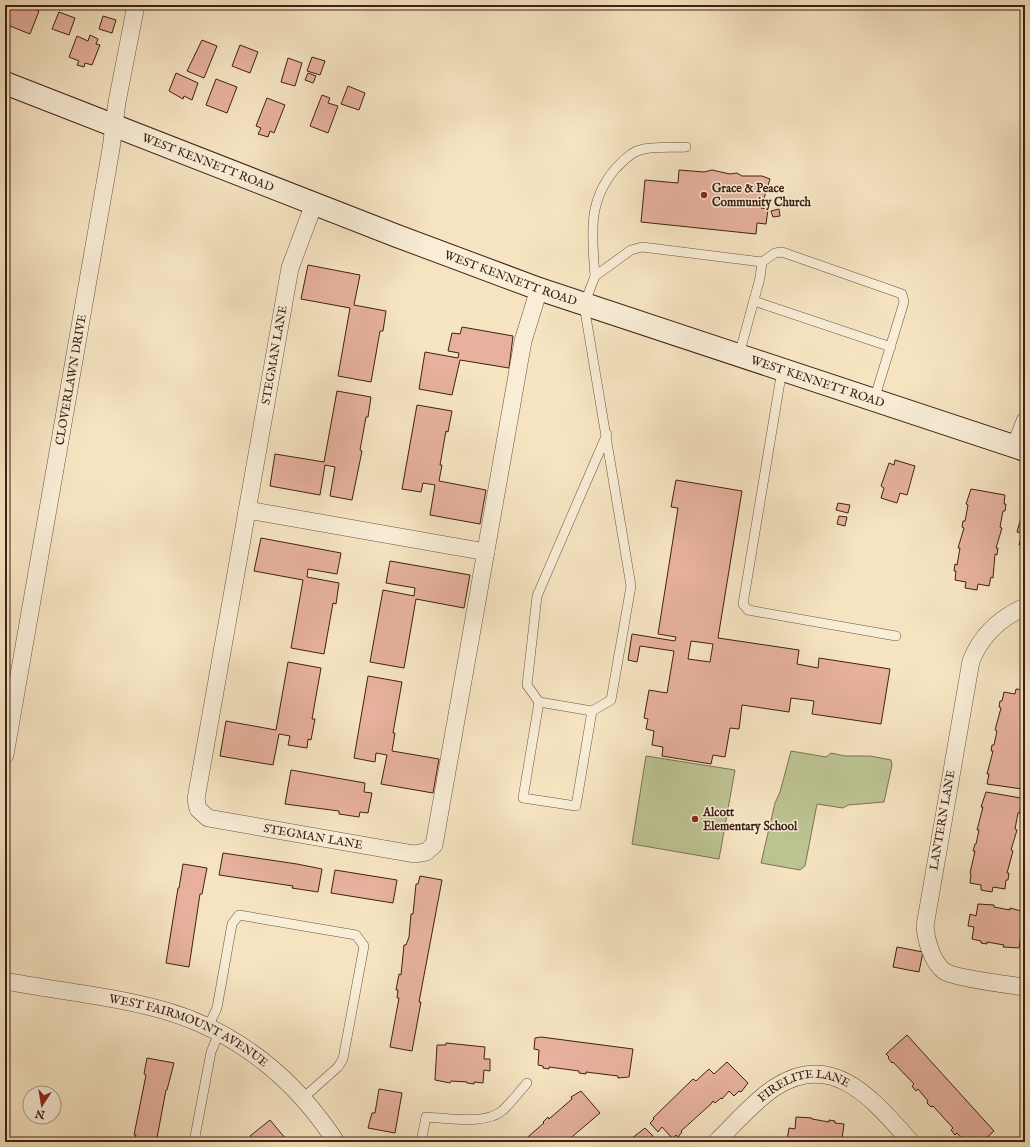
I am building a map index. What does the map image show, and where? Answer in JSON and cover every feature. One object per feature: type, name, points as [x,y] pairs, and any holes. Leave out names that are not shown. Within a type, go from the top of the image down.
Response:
[{"type":"street","name":"CLOVERLAWN DRIVE","points":[[5,755],[117,102],[136,5]]},
{"type":"street","name":"WEST KENNETT ROAD","points":[[5,83],[314,204],[539,289],[1020,448]]},
{"type":"street","name":"STEGMAN LANE","points":[[314,204],[290,268],[196,799],[197,806],[202,814],[212,818],[391,850],[422,854],[429,851],[436,841],[523,341],[539,289]]},
{"type":"street","points":[[1020,448],[1025,421]]},
{"type":"street","points":[[247,510],[486,552]]},
{"type":"street","name":"LANTERN LANE","points":[[1025,607],[1002,619],[989,631],[978,647],[971,662],[925,926],[927,940],[936,961],[947,973],[1025,987]]},
{"type":"street","name":"WEST FAIRMOUNT AVENUE","points":[[5,981],[150,1007],[168,1012],[213,1030],[265,1063],[303,1098],[324,1124],[336,1142]]},
{"type":"street","name":"FIRELITE LANE","points":[[716,1142],[774,1088],[790,1080],[811,1075],[837,1078],[859,1089],[886,1114],[911,1142]]},
{"type":"lane","points":[[539,702],[592,711],[611,700],[632,586],[584,305],[595,276],[592,233],[594,211],[601,189],[625,158],[640,150],[686,148]]},
{"type":"lane","points":[[595,276],[631,250],[642,247],[762,262],[775,253],[782,252],[902,294],[904,302],[874,400]]},
{"type":"lane","points":[[739,355],[754,301],[762,262]]},
{"type":"lane","points":[[754,301],[891,347]]},
{"type":"lane","points":[[782,370],[743,604],[748,610],[896,636]]},
{"type":"lane","points":[[592,711],[576,806],[524,798],[539,702],[527,685],[537,596],[607,434]]},
{"type":"lane","points":[[194,1142],[211,1052],[213,1030],[232,924],[239,915],[356,935],[364,946],[343,1059],[338,1067],[303,1098]]},
{"type":"lane","points":[[421,1142],[426,1117],[479,1119],[492,1117],[503,1111],[527,1083]]},
{"type":"green space","points":[[791,751],[826,757],[831,753],[845,756],[870,756],[891,760],[892,765],[884,802],[848,805],[843,808],[817,804],[805,866],[800,870],[761,863],[775,803],[780,792]]},
{"type":"green space","points":[[646,756],[735,770],[719,859],[632,844]]},
{"type":"building","points":[[8,5],[24,5],[39,11],[30,34],[5,24],[5,14]]},
{"type":"building","points":[[59,12],[75,18],[69,35],[52,29]]},
{"type":"building","points":[[103,16],[116,20],[112,33],[99,29]]},
{"type":"building","points":[[90,35],[98,39],[96,44],[100,45],[92,65],[85,63],[84,67],[77,65],[79,61],[69,57],[77,36],[88,41]]},
{"type":"building","points":[[202,40],[217,46],[204,78],[187,71]]},
{"type":"building","points":[[240,45],[258,52],[250,73],[232,66]]},
{"type":"building","points":[[312,57],[325,61],[320,75],[307,71]]},
{"type":"building","points":[[288,58],[302,63],[295,86],[281,82]]},
{"type":"building","points":[[176,73],[198,83],[192,100],[184,96],[183,99],[169,91]]},
{"type":"building","points":[[308,73],[316,76],[313,83],[305,80]]},
{"type":"building","points":[[216,79],[237,87],[227,113],[206,105]]},
{"type":"building","points":[[348,86],[365,93],[359,110],[341,104]]},
{"type":"building","points":[[322,95],[330,98],[328,103],[338,106],[328,133],[310,126]]},
{"type":"building","points":[[267,98],[285,105],[274,133],[270,131],[268,137],[258,134],[261,128],[256,126]]},
{"type":"building","name":"Grace & Peace Community Church","points":[[679,170],[704,172],[712,170],[730,174],[737,173],[742,176],[762,176],[770,179],[761,208],[768,209],[766,224],[757,223],[756,234],[641,222],[645,180],[678,183]]},
{"type":"building","points":[[779,209],[780,216],[773,217],[771,211]]},
{"type":"building","points":[[308,265],[360,275],[354,305],[386,311],[383,331],[380,331],[371,382],[338,376],[350,308],[301,299]]},
{"type":"building","points":[[462,327],[513,336],[509,368],[460,360],[452,395],[419,389],[425,352],[458,358],[459,353],[448,351],[452,333],[460,334]]},
{"type":"building","points":[[337,391],[371,397],[368,417],[366,417],[360,450],[362,451],[352,500],[330,496],[335,467],[325,465],[320,495],[270,486],[275,454],[324,462]]},
{"type":"building","points":[[417,405],[452,411],[448,432],[446,431],[440,465],[442,465],[439,481],[486,490],[480,524],[430,515],[435,485],[423,483],[421,492],[402,489]]},
{"type":"building","points":[[895,460],[915,466],[907,495],[900,493],[897,503],[881,498],[884,488],[881,486],[889,463],[894,465]]},
{"type":"building","points":[[676,480],[742,491],[718,638],[799,650],[797,664],[818,668],[819,658],[890,669],[881,724],[812,714],[814,701],[791,698],[789,712],[742,705],[739,729],[730,728],[725,757],[713,755],[711,764],[662,756],[663,747],[652,745],[654,731],[646,729],[648,719],[644,718],[649,690],[667,693],[674,651],[640,646],[637,662],[628,660],[632,634],[675,641],[676,637],[658,634],[678,508],[671,507]],"holes":[[[691,641],[713,644],[710,662],[688,659]]]},
{"type":"building","points":[[971,489],[1005,495],[1004,504],[1006,504],[1000,527],[1002,528],[996,548],[998,548],[997,555],[995,554],[993,578],[991,577],[989,586],[978,584],[977,590],[965,588],[966,582],[955,580],[956,571],[954,571],[955,564],[957,565],[960,548],[958,548],[964,528],[962,527],[963,521],[965,521],[968,505],[966,504]]},
{"type":"building","points":[[838,503],[850,505],[848,513],[836,510]]},
{"type":"building","points":[[839,516],[847,517],[845,526],[837,524]]},
{"type":"building","points":[[1020,521],[1025,522],[1025,546],[1019,545],[1022,533],[1017,532]]},
{"type":"building","points":[[261,538],[341,553],[337,574],[308,569],[307,577],[339,583],[336,604],[333,603],[324,654],[291,648],[303,580],[254,571]]},
{"type":"building","points":[[390,561],[470,575],[464,608],[416,599],[404,668],[370,662],[383,590],[414,596],[415,588],[386,583]]},
{"type":"building","points":[[288,662],[321,668],[312,719],[315,719],[311,740],[308,739],[307,748],[288,745],[290,736],[279,734],[273,765],[220,756],[226,721],[276,730]]},
{"type":"building","points":[[368,676],[402,682],[393,733],[395,733],[392,751],[439,759],[433,793],[381,784],[387,755],[376,753],[375,762],[354,758]]},
{"type":"building","points":[[1016,689],[1025,690],[1025,781],[1022,789],[987,784],[989,774],[987,774],[993,751],[991,751],[992,745],[994,745],[997,731],[995,730],[1001,708],[999,707],[1000,701],[1002,701],[1004,692],[1015,694]]},
{"type":"building","points":[[291,770],[365,783],[364,792],[372,793],[368,813],[360,812],[359,817],[339,814],[339,811],[285,804]]},
{"type":"building","points":[[986,792],[1021,798],[1020,813],[1018,813],[1015,829],[1017,830],[1011,850],[1013,851],[1007,873],[1009,873],[1008,880],[1006,880],[1005,889],[993,887],[992,892],[981,890],[981,885],[970,883],[970,873],[975,851],[973,851],[979,830],[977,830],[983,807],[981,807]]},
{"type":"building","points":[[223,853],[322,869],[318,892],[292,888],[293,886],[219,875]]},
{"type":"building","points":[[183,864],[207,868],[202,894],[200,894],[189,967],[166,963]]},
{"type":"building","points":[[335,870],[397,880],[393,903],[331,893]]},
{"type":"building","points":[[420,876],[442,880],[419,1002],[421,1002],[412,1051],[390,1047],[399,998],[397,998],[398,990],[396,990],[399,974],[401,975],[404,945],[406,945],[409,937],[416,884],[418,884]]},
{"type":"building","points":[[978,904],[994,905],[994,907],[1010,910],[1010,908],[1025,912],[1019,948],[1003,947],[1004,945],[987,942],[987,944],[981,943],[981,941],[972,939],[974,927],[968,926],[970,914],[976,916]]},
{"type":"building","points":[[897,947],[923,952],[919,972],[893,967]]},
{"type":"building","points":[[907,1035],[994,1131],[982,1142],[965,1142],[957,1133],[955,1135],[951,1130],[953,1128],[933,1106],[931,1107],[927,1103],[928,1101],[918,1089],[916,1091],[912,1086],[914,1084],[888,1058],[889,1057],[886,1054]]},
{"type":"building","points":[[541,1037],[633,1049],[629,1077],[618,1078],[618,1076],[586,1072],[586,1074],[579,1073],[579,1071],[549,1067],[549,1069],[543,1068],[543,1066],[538,1065],[539,1050],[534,1049],[535,1038]]},
{"type":"building","points":[[446,1043],[485,1047],[484,1059],[490,1059],[490,1071],[484,1070],[483,1083],[474,1082],[474,1084],[451,1081],[450,1083],[435,1080],[437,1045],[446,1045]]},
{"type":"building","points":[[147,1058],[174,1063],[166,1090],[157,1138],[159,1138],[158,1142],[134,1142],[136,1135],[134,1135],[146,1075],[144,1074]]},
{"type":"building","points":[[727,1062],[748,1083],[741,1092],[739,1091],[734,1096],[729,1091],[722,1099],[721,1098],[715,1103],[713,1101],[681,1131],[682,1132],[678,1137],[676,1135],[673,1139],[662,1127],[658,1132],[650,1123],[654,1119],[653,1118],[693,1079],[696,1081],[709,1069],[714,1074]]},
{"type":"building","points":[[1025,1067],[1025,1077],[1020,1072]]},
{"type":"building","points":[[379,1089],[402,1093],[395,1133],[368,1128],[372,1113],[375,1113]]},
{"type":"building","points":[[581,1091],[600,1113],[566,1142],[522,1142],[544,1123],[543,1122],[548,1117],[549,1119],[572,1099],[571,1097]]},
{"type":"building","points":[[796,1117],[812,1118],[829,1122],[829,1120],[835,1121],[835,1123],[844,1124],[842,1139],[854,1139],[854,1141],[865,1142],[793,1142],[787,1140],[789,1128],[795,1129]]},
{"type":"building","points":[[270,1120],[289,1142],[254,1142],[250,1136]]},
{"type":"building","points":[[645,1128],[653,1136],[649,1141],[650,1142],[627,1142]]},
{"type":"place","name":"Grace & Peace Community Church","points":[[704,195]]},
{"type":"place","name":"Alcott Elementary School","points":[[695,819]]}]
